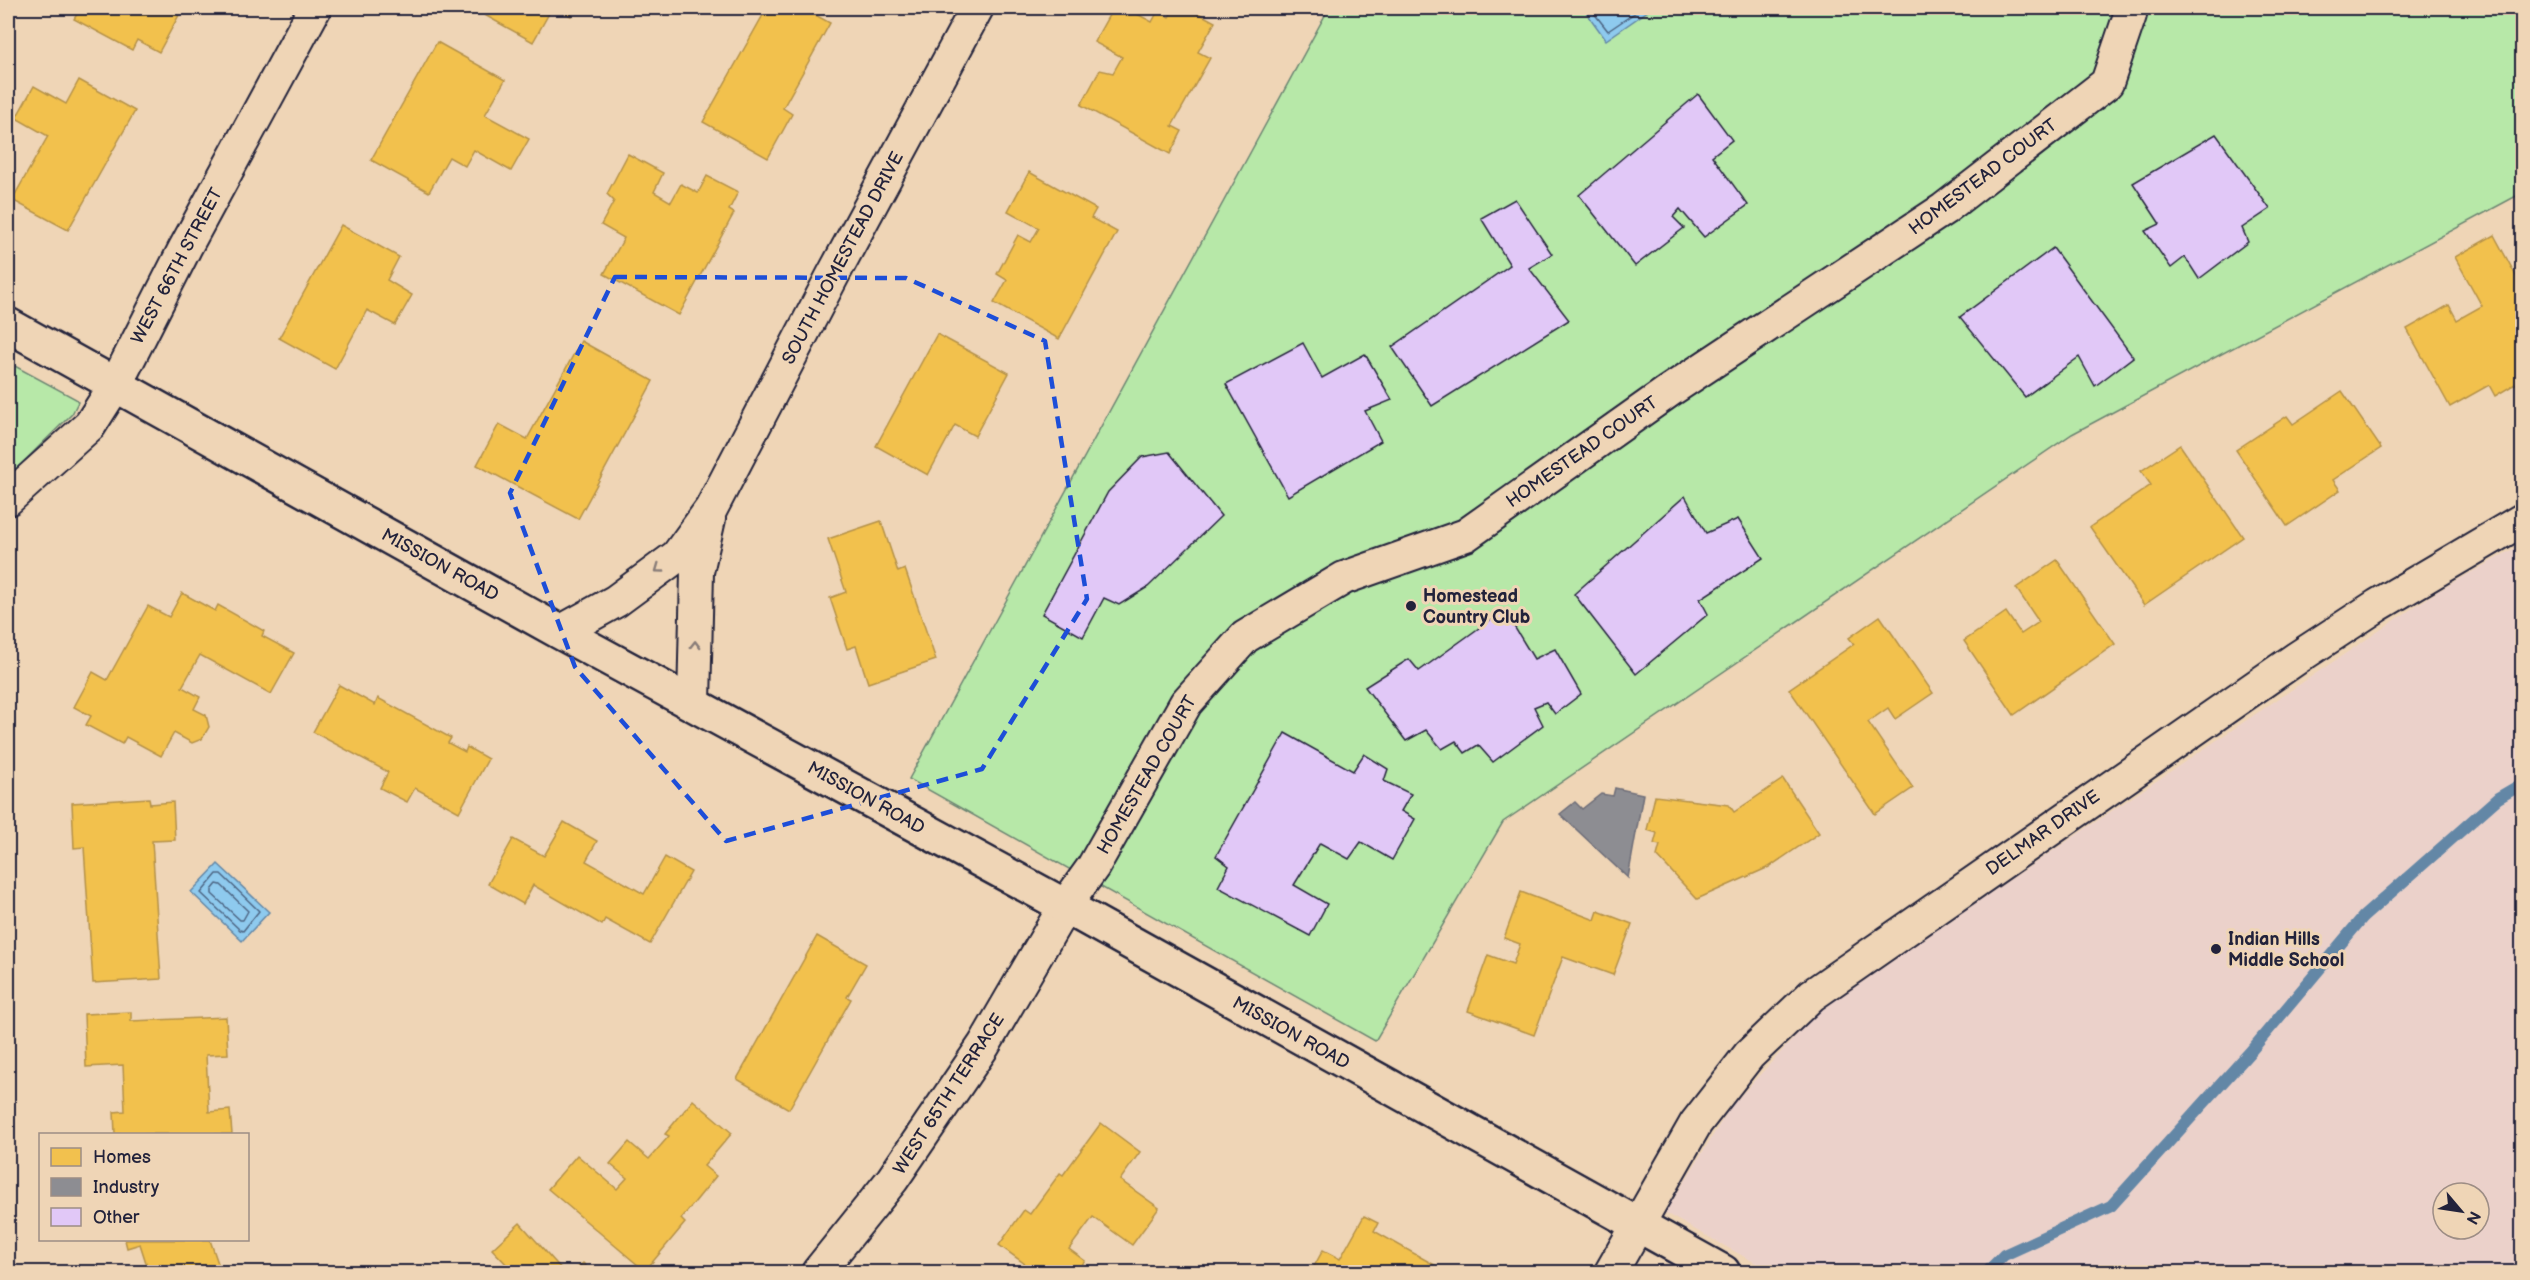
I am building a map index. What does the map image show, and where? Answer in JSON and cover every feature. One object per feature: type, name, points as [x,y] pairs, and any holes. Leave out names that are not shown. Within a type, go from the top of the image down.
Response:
[{"type":"main road","name":"MISSION ROAD","points":[[8,325],[560,632],[1065,906],[1723,1272]]},
{"type":"street","name":"WEST 66TH STREET","points":[[8,499],[90,425],[116,384],[185,248],[315,8]]},
{"type":"street","name":"SOUTH HOMESTEAD DRIVE","points":[[560,632],[616,601],[676,556],[711,509],[833,275],[977,8]]},
{"type":"street","name":"HOMESTEAD COURT","points":[[1065,906],[1093,867],[1186,703],[1245,637],[1344,578],[1466,535],[1669,391],[1944,208],[2107,83],[2130,15]]},
{"type":"street","name":"SOUTH HOMESTEAD DRIVE","points":[[694,704],[698,572],[711,509]]},
{"type":"street","name":"DELMAR DRIVE","points":[[1611,1272],[1696,1123],[1749,1054],[1812,995],[2297,658],[2388,599],[2523,520]]},
{"type":"street","name":"WEST 65TH TERRACE","points":[[818,1272],[892,1180],[978,1055],[1065,906]]},
{"type":"highlighted area","points":[[615,277],[906,278],[1045,341],[1087,599],[982,769],[726,841],[575,667],[510,493]]},
{"type":"shaded area","name":"Indian Hills Middle School","points":[[2522,544],[2522,1272],[1772,1272],[1665,1213],[1731,1106],[1816,1014],[2002,885],[2438,591]]},
{"type":"green space","name":"Homestead Country Club","points":[[1329,8],[2522,8],[2522,193],[2072,434],[1503,822],[1375,1041],[909,779]]},
{"type":"green space","points":[[8,365],[13,365],[78,402],[72,414],[11,474],[8,472]]},
{"type":"water","points":[[1583,8],[1652,8],[1606,40]]},
{"type":"water","points":[[218,864],[269,912],[242,941],[191,892]]},
{"type":"building: Homes","points":[[65,8],[166,8],[179,15],[159,52],[137,40],[132,50],[74,19],[77,14]]},
{"type":"building: Homes","points":[[475,8],[552,8],[533,42]]},
{"type":"building: Homes","points":[[556,8],[575,8],[571,16]]},
{"type":"building: Homes","points":[[767,8],[803,8],[830,23],[783,108],[792,114],[768,158],[703,122]]},
{"type":"building: Homes","points":[[1113,8],[1126,8],[1152,22],[1158,11],[1169,17],[1174,8],[1189,8],[1215,22],[1198,52],[1210,58],[1172,126],[1182,131],[1170,154],[1081,105],[1100,70],[1113,73],[1122,57],[1094,42]]},
{"type":"building: Homes","points":[[437,42],[505,80],[485,115],[529,139],[511,171],[474,150],[465,166],[449,157],[429,192],[371,160]]},
{"type":"building: Homes","points":[[79,80],[135,111],[68,230],[12,200],[48,136],[16,118],[34,86],[66,104]]},
{"type":"building: Homes","points":[[628,154],[663,173],[654,192],[671,202],[681,184],[698,193],[707,176],[738,192],[729,210],[734,213],[679,315],[604,274],[624,238],[601,225],[614,201],[607,194]]},
{"type":"building: Homes","points":[[1029,172],[1096,209],[1091,218],[1117,232],[1059,339],[994,303],[1007,280],[997,274],[1018,235],[1031,242],[1039,228],[1008,211]]},
{"type":"building: Homes","points":[[341,225],[399,257],[387,280],[412,295],[395,325],[367,310],[335,369],[279,338]]},
{"type":"building: Homes","points":[[2494,235],[2522,287],[2522,380],[2495,396],[2489,385],[2450,407],[2407,329],[2449,305],[2457,320],[2482,306],[2455,257]]},
{"type":"building: Homes","points":[[937,334],[1009,373],[975,436],[955,425],[928,475],[876,446]]},
{"type":"building: Homes","points":[[581,341],[653,381],[578,519],[477,465],[499,424],[527,439]]},
{"type":"building: Homes","points":[[2342,391],[2381,448],[2333,480],[2340,490],[2287,526],[2236,450],[2287,416],[2293,424]]},
{"type":"building: Homes","points":[[2180,445],[2243,537],[2144,605],[2090,527],[2151,485],[2141,471]]},
{"type":"building: Homes","points":[[881,521],[898,572],[905,569],[936,660],[868,683],[856,646],[847,649],[830,598],[846,592],[828,539]]},
{"type":"building: Homes","points":[[2057,560],[2115,644],[2014,715],[1964,641],[2006,612],[2021,634],[2039,622],[2016,588]]},
{"type":"building: Homes","points":[[182,593],[215,611],[218,605],[264,631],[262,636],[294,653],[271,694],[200,655],[182,687],[200,697],[194,709],[206,715],[209,727],[202,739],[192,743],[174,733],[161,756],[126,737],[122,744],[86,725],[91,716],[74,707],[93,672],[107,680],[148,606],[169,617]]},
{"type":"building: Homes","points":[[1880,616],[1933,693],[1895,719],[1888,708],[1868,722],[1913,788],[1875,814],[1789,689],[1854,644],[1849,638]]},
{"type":"building: Homes","points":[[339,685],[375,705],[378,698],[451,738],[448,743],[465,752],[467,747],[488,759],[459,812],[415,788],[407,802],[380,788],[388,772],[313,732]]},
{"type":"building: Homes","points":[[1783,779],[1819,833],[1769,867],[1697,899],[1657,856],[1660,845],[1654,844],[1657,833],[1647,830],[1655,796],[1729,805],[1734,812]]},
{"type":"building: Homes","points":[[149,798],[150,804],[173,802],[175,840],[152,841],[161,979],[93,983],[84,847],[74,848],[72,803]]},
{"type":"building: Homes","points":[[564,822],[597,841],[586,861],[644,894],[665,857],[691,872],[650,944],[605,919],[602,925],[533,885],[523,904],[488,884],[513,839],[544,856]]},
{"type":"building: Homes","points":[[1521,892],[1595,920],[1598,911],[1632,924],[1613,975],[1563,957],[1534,1035],[1468,1011],[1488,955],[1513,964],[1520,944],[1504,938]]},
{"type":"building: Homes","points":[[817,936],[866,964],[847,997],[851,999],[789,1109],[737,1079]]},
{"type":"building: Homes","points":[[131,1012],[131,1021],[226,1017],[228,1054],[206,1055],[209,1112],[230,1110],[232,1133],[115,1133],[114,1112],[125,1111],[123,1065],[86,1067],[84,1014]]},
{"type":"building: Homes","points":[[693,1100],[732,1133],[704,1166],[716,1176],[681,1219],[685,1223],[645,1271],[548,1189],[577,1155],[617,1189],[627,1178],[610,1164],[629,1142],[649,1159],[669,1136],[665,1134]]},
{"type":"building: Homes","points":[[1101,1123],[1140,1152],[1120,1180],[1159,1208],[1132,1245],[1093,1217],[1069,1249],[1085,1261],[1076,1272],[1036,1272],[999,1245],[1024,1210],[1030,1214],[1060,1173],[1063,1175]]},
{"type":"building: Homes","points":[[1364,1216],[1378,1223],[1374,1231],[1447,1272],[1311,1272],[1323,1250],[1340,1259]]},
{"type":"building: Homes","points":[[520,1223],[564,1272],[503,1272],[509,1267],[492,1249]]},
{"type":"building: Homes","points":[[125,1241],[210,1241],[221,1272],[149,1272],[140,1244],[127,1248]]},
{"type":"building: Homes","points":[[583,1263],[592,1272],[573,1272]]},
{"type":"building: Industry","points":[[1615,788],[1643,794],[1628,878],[1560,814],[1575,802],[1582,809],[1601,794],[1613,796]]},
{"type":"building: Other","points":[[1698,94],[1732,140],[1712,156],[1748,205],[1704,237],[1680,209],[1673,217],[1684,228],[1635,266],[1579,195]]},
{"type":"building: Other","points":[[2216,134],[2270,209],[2242,228],[2248,242],[2199,279],[2185,257],[2171,268],[2145,231],[2160,224],[2133,183]]},
{"type":"building: Other","points":[[1515,199],[1552,254],[1529,268],[1569,320],[1432,406],[1392,347],[1510,265],[1481,218]]},
{"type":"building: Other","points":[[2053,248],[2133,357],[2095,386],[2079,357],[2025,397],[1960,317]]},
{"type":"building: Other","points":[[1303,343],[1322,378],[1365,354],[1392,400],[1365,411],[1381,441],[1288,496],[1226,384]]},
{"type":"building: Other","points":[[1169,452],[1221,516],[1148,587],[1119,605],[1104,598],[1083,637],[1042,614],[1108,492],[1142,457]]},
{"type":"building: Other","points":[[1685,496],[1706,533],[1738,519],[1763,558],[1700,599],[1708,614],[1636,674],[1574,594]]},
{"type":"building: Other","points":[[1504,610],[1534,659],[1555,649],[1581,694],[1555,714],[1546,702],[1534,707],[1543,725],[1493,762],[1478,745],[1465,753],[1456,741],[1442,749],[1426,730],[1406,741],[1365,687],[1409,659],[1419,671]]},
{"type":"building: Other","points":[[1285,733],[1353,771],[1364,754],[1388,769],[1384,781],[1411,794],[1401,811],[1415,819],[1392,860],[1361,842],[1349,859],[1320,843],[1294,885],[1327,904],[1310,936],[1218,887],[1229,866],[1216,856]]},
{"type":"waterway","points":[[1987,1272],[2004,1255],[2111,1206],[2250,1052],[2363,917],[2498,798],[2522,784]]},
{"type":"place","name":"Homestead Country Club","points":[[1411,606]]},
{"type":"place","name":"Indian Hills Middle School","points":[[2216,949]]}]
